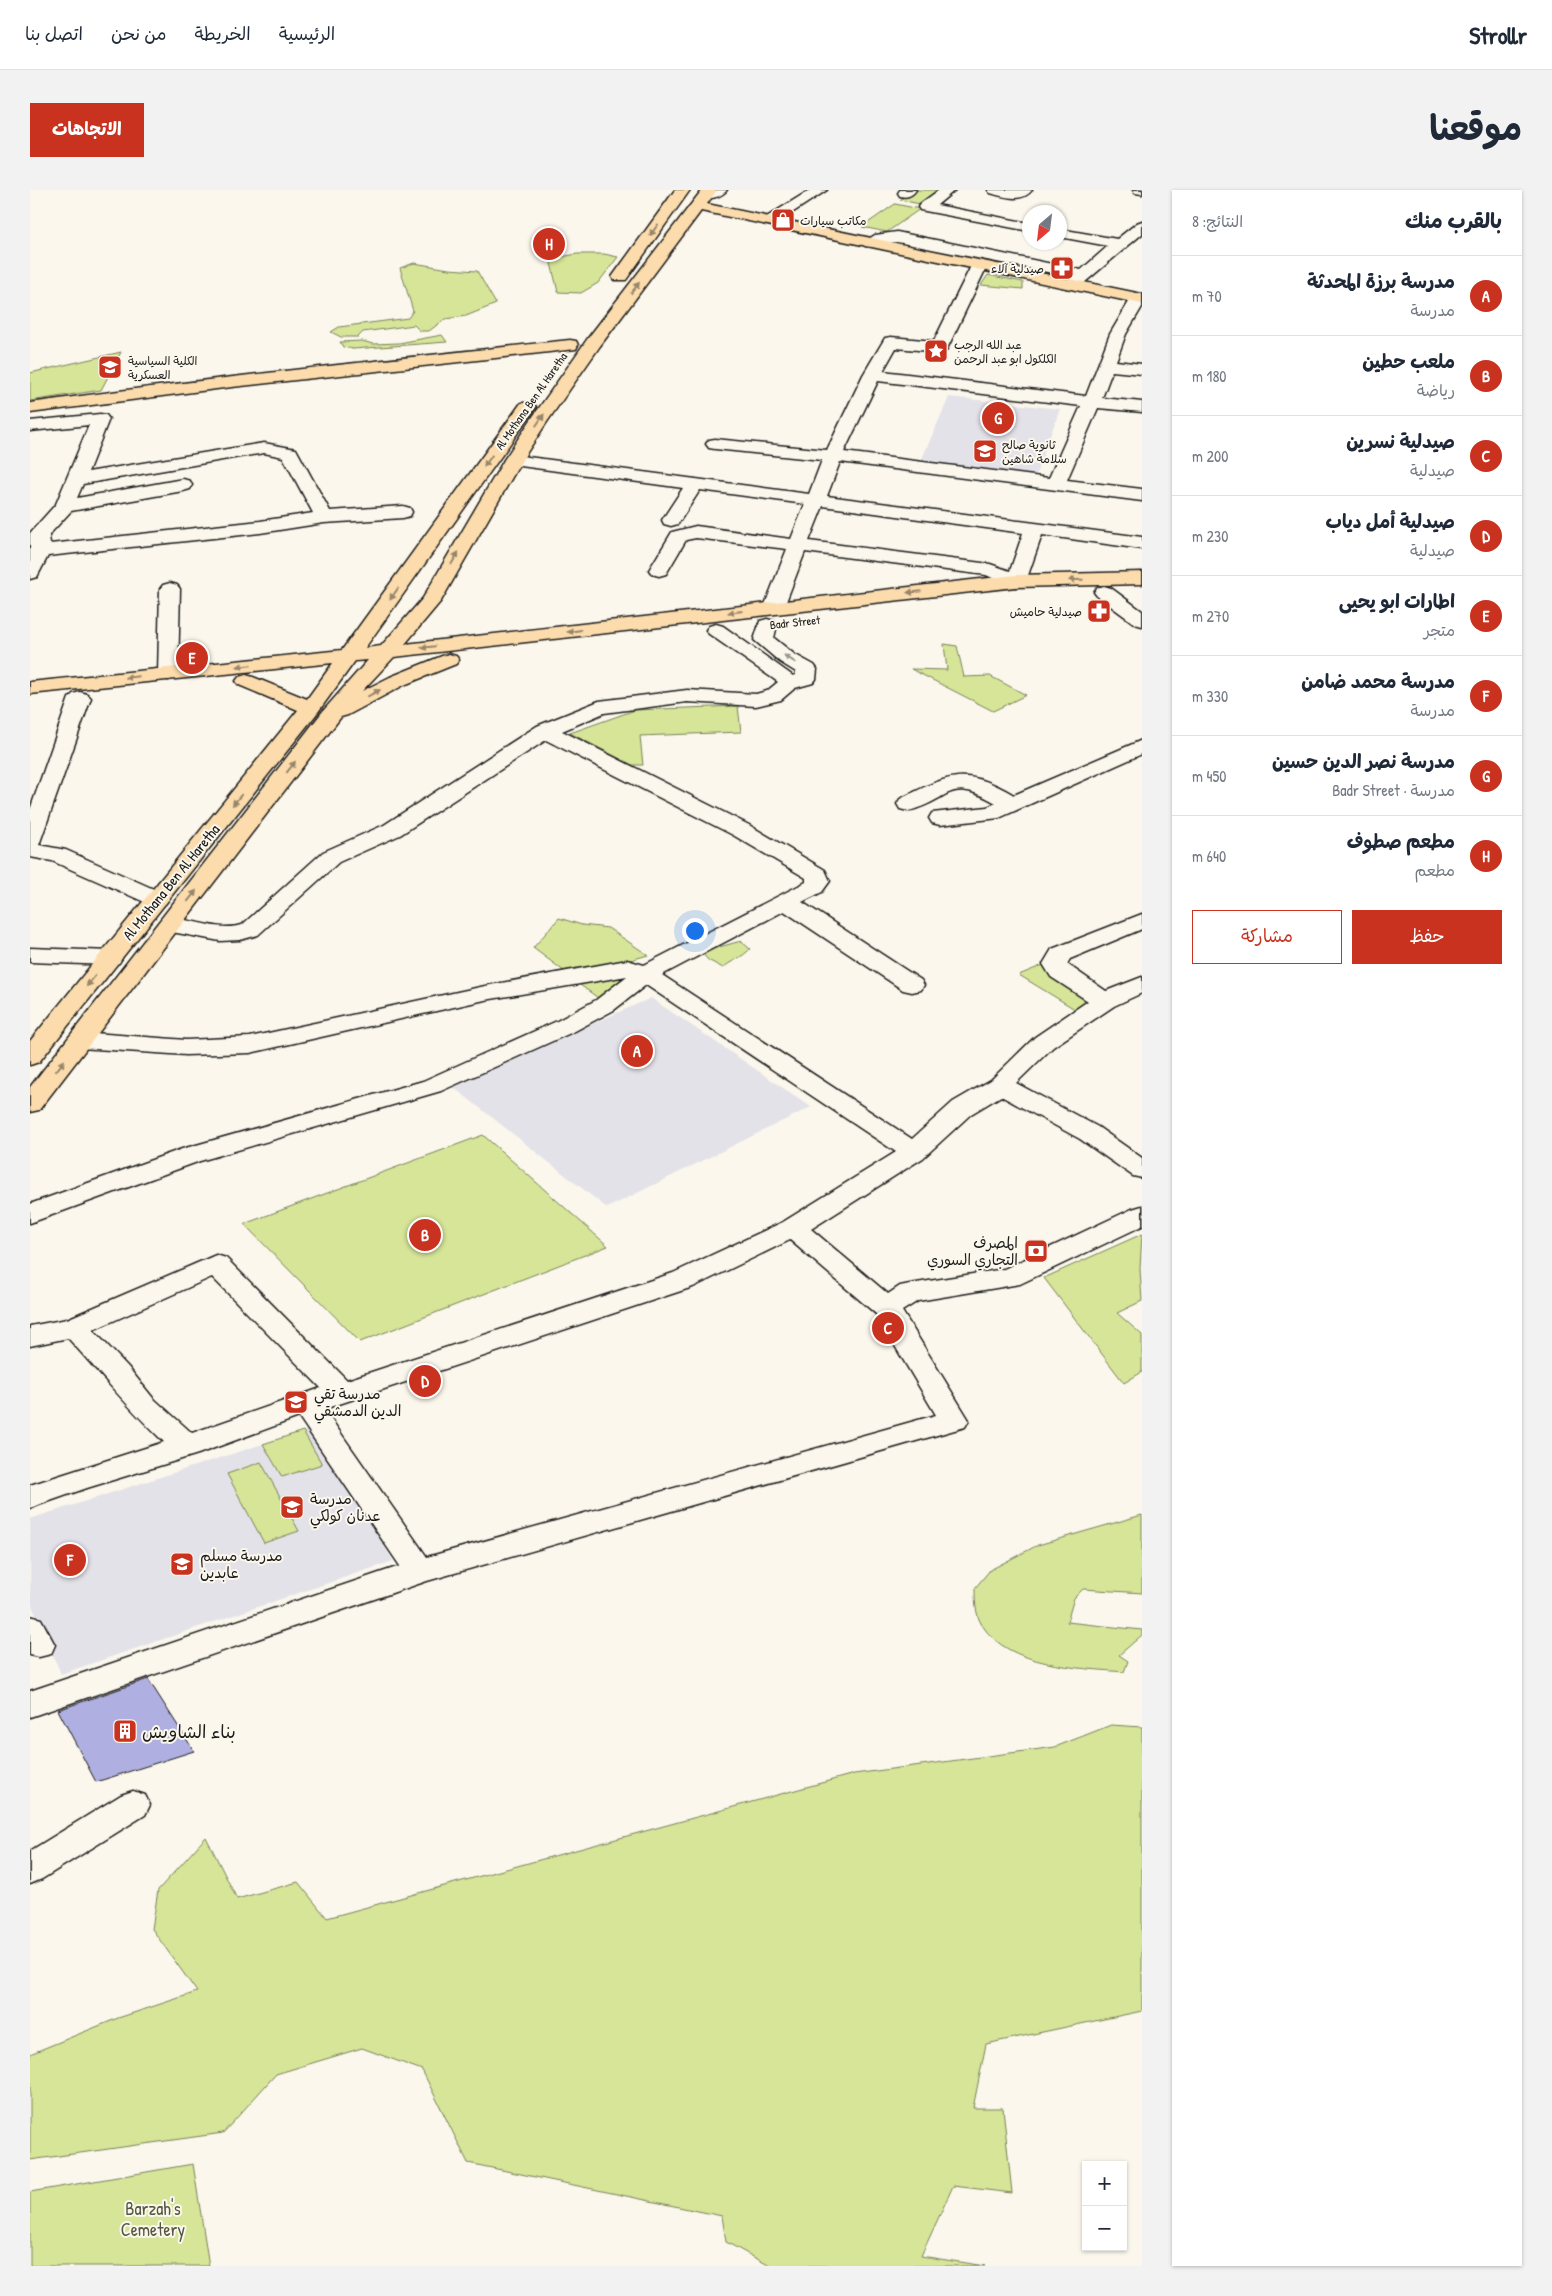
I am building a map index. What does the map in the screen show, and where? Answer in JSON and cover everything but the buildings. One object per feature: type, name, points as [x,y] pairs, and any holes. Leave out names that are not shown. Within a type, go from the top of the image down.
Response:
[{"type":"main road","points":[[612,287],[683,190]]},
{"type":"main road","points":[[708,195],[770,221],[979,266],[1078,280],[1140,299]]},
{"type":"main road","name":"Al Mothana Ben Al Haretha","points":[[30,1057],[157,899],[321,712],[373,667],[431,601],[513,460],[592,345],[708,195]]},
{"type":"main road","name":"Al Mothana Ben Al Haretha","points":[[558,362],[580,331]]},
{"type":"main road","points":[[30,408],[397,363],[570,346]]},
{"type":"main road","name":"Al Mothana Ben Al Haretha","points":[[321,712],[344,662],[381,613],[536,394]]},
{"type":"main road","name":"Badr Street","points":[[449,660],[522,644],[770,616],[1016,581],[1142,578]]},
{"type":"main road","name":"Badr Street","points":[[344,662],[388,651],[467,643],[522,644],[716,630],[770,616],[1104,592],[1142,593]]},
{"type":"main road","points":[[431,601],[432,613],[440,626],[467,643]]},
{"type":"main road","points":[[291,662],[381,613]]},
{"type":"main road","points":[[30,688],[291,662],[344,662],[373,667],[449,660]]},
{"type":"main road","points":[[30,1104],[169,925],[321,712],[449,660]]},
{"type":"main road","points":[[30,703],[246,681],[344,662]]},
{"type":"main road","points":[[246,681],[321,712]]},
{"type":"street","points":[[770,221],[820,190]]},
{"type":"street","points":[[948,190],[925,207],[1022,225]]},
{"type":"street","points":[[995,190],[1020,194],[1025,190]]},
{"type":"street","points":[[870,243],[880,238],[897,237],[1078,280],[1142,226]]},
{"type":"street","points":[[1067,234],[1120,244]]},
{"type":"street","points":[[169,925],[224,935],[237,935],[250,930],[331,857],[392,830],[545,731],[599,706],[687,696],[756,700],[774,696],[788,684],[806,679],[807,669],[787,658],[764,640],[770,616],[799,545],[814,500],[872,375],[891,342],[940,347],[979,266]]},
{"type":"street","points":[[1056,484],[1092,402],[1118,334],[1140,299]]},
{"type":"street","points":[[1106,365],[1142,369]]},
{"type":"street","points":[[872,375],[1142,407]]},
{"type":"street","points":[[30,426],[100,420],[65,506],[37,538],[30,573]]},
{"type":"street","points":[[715,444],[833,456],[1142,495]]},
{"type":"street","points":[[76,480],[264,448],[290,453],[324,517]]},
{"type":"street","points":[[513,460],[1142,543]]},
{"type":"street","points":[[671,520],[695,484]]},
{"type":"street","points":[[65,506],[182,485]]},
{"type":"street","points":[[37,538],[260,527],[324,517],[403,512]]},
{"type":"street","points":[[659,570],[680,536],[685,533],[696,532],[990,570],[1016,581],[1034,530]]},
{"type":"street","points":[[168,674],[170,589]]},
{"type":"street","points":[[1104,592],[1142,620]]},
{"type":"street","points":[[716,630],[785,678],[788,684]]},
{"type":"street","points":[[30,842],[80,698]]},
{"type":"street","points":[[30,1214],[191,1155],[432,1086],[566,1026],[605,1005],[645,974],[814,887],[818,881],[818,875],[741,830],[545,731]]},
{"type":"street","points":[[940,818],[991,812],[1015,804],[1142,746]]},
{"type":"street","points":[[908,804],[948,786],[964,782],[975,784],[1015,804]]},
{"type":"street","points":[[30,850],[58,855],[157,899]]},
{"type":"street","points":[[785,901],[912,985]]},
{"type":"street","points":[[1105,1001],[1060,972],[1055,964],[1061,954],[1142,922]]},
{"type":"street","points":[[30,955],[110,958]]},
{"type":"street","points":[[80,1040],[136,1045],[216,1048],[250,1045],[485,993],[627,967],[645,974],[914,1152]]},
{"type":"street","points":[[30,1497],[76,1480],[187,1446],[305,1404],[683,1280],[793,1228],[914,1152],[962,1108],[1000,1085],[1044,1042],[1105,1001],[1142,984]]},
{"type":"street","points":[[1000,1085],[1089,1133],[1142,1170]]},
{"type":"street","points":[[886,1308],[910,1293],[1010,1277],[1142,1215]]},
{"type":"street","points":[[30,1704],[420,1571],[954,1420],[886,1308],[793,1228]]},
{"type":"street","points":[[30,1336],[74,1327],[216,1264],[342,1392]]},
{"type":"street","points":[[74,1327],[118,1374],[143,1405],[187,1446]]},
{"type":"street","points":[[305,1404],[420,1571]]},
{"type":"street","points":[[30,1869],[133,1805]]},
{"type":"shaded area","points":[[949,397],[1060,409],[1035,477],[920,463]]},
{"type":"shaded area","points":[[651,998],[811,1107],[607,1208],[452,1086]]},
{"type":"shaded area","points":[[316,1427],[393,1561],[61,1674],[30,1601],[30,1519]]},
{"type":"green space","points":[[914,190],[941,190],[920,204],[900,200]]},
{"type":"green space","points":[[895,204],[920,209],[887,232],[862,227]]},
{"type":"green space","points":[[577,254],[604,254],[618,257],[598,283],[581,293],[558,292],[550,259]]},
{"type":"green space","points":[[414,263],[449,269],[477,271],[496,304],[466,316],[445,319],[429,331],[420,331],[414,325],[363,332],[358,337],[341,337],[331,332],[339,327],[408,318],[413,311],[400,268]]},
{"type":"green space","points":[[988,275],[1023,282],[1023,289],[981,285]]},
{"type":"green space","points":[[442,335],[447,342],[353,349],[343,347],[340,342],[399,343]]},
{"type":"green space","points":[[121,352],[101,390],[30,401],[30,373]]},
{"type":"green space","points":[[944,644],[957,646],[964,677],[990,676],[1026,695],[993,711],[911,669],[947,670]]},
{"type":"green space","points":[[738,706],[741,732],[640,736],[643,765],[632,765],[570,733],[635,710]]},
{"type":"green space","points":[[559,918],[582,925],[608,928],[648,955],[572,977],[533,948]]},
{"type":"green space","points":[[741,941],[750,949],[723,968],[708,960],[701,952]]},
{"type":"green space","points":[[1048,963],[1104,998],[1078,1011],[1019,975]]},
{"type":"green space","points":[[624,975],[612,995],[601,1000],[576,982]]},
{"type":"green space","points":[[483,1135],[608,1246],[360,1342],[244,1224]]},
{"type":"green space","points":[[1142,1234],[1140,1269],[1142,1301],[1117,1313],[1142,1335],[1142,1372],[1124,1383],[1044,1278]]},
{"type":"green space","points":[[303,1431],[322,1464],[282,1477],[263,1444]]},
{"type":"green space","points":[[261,1462],[299,1531],[264,1543],[227,1474]]},
{"type":"green space","points":[[1142,1515],[1142,1593],[1083,1589],[1074,1598],[1067,1622],[1142,1630],[1142,1635],[1119,1655],[1128,1661],[1124,1672],[1046,1663],[1027,1657],[1009,1650],[994,1639],[982,1625],[975,1602],[975,1588],[990,1570],[1038,1545]]},
{"type":"green space","points":[[1111,1725],[1142,1727],[1142,2011],[986,2044],[973,2108],[1003,2108],[1012,2193],[953,2186],[921,2256],[985,2266],[770,2266],[726,2242],[722,2216],[468,2163],[422,2070],[362,2048],[276,2074],[223,2133],[30,2160],[30,2054],[118,2018],[197,1992],[152,1929],[158,1890],[206,1837],[237,1899],[298,1882],[327,1918],[854,1774],[1055,1747]]},
{"type":"green space","name":"Barzah's Cemetery","points":[[193,2164],[209,2266],[30,2266],[30,2192]]},
{"type":"place","name":"مكاتب سيارات","points":[[783,220]]},
{"type":"place","name":"مطعم صطوف","points":[[549,244]]},
{"type":"place","name":"صيدلية آلاء","points":[[1062,268]]},
{"type":"place","name":"عبد الله الرجب الكلكول ابو عبد الرحمن","points":[[936,351]]},
{"type":"place","name":"الكلية السياسية العسكرية","points":[[110,367]]},
{"type":"place","name":"مدرسة نصر الدين حسين","points":[[998,418]]},
{"type":"place","name":"ثانوية صالح سلامة شاهين","points":[[985,451]]},
{"type":"place","name":"صيدلية حاميش","points":[[1099,611]]},
{"type":"place","name":"اطارات ابو يحيى","points":[[192,658]]},
{"type":"place","name":"مدرسة برزة المحدثة","points":[[637,1051]]},
{"type":"place","name":"ملعب حطين","points":[[425,1235]]},
{"type":"place","name":"المصرف التجاري السوري","points":[[1036,1251]]},
{"type":"place","name":"صيدلية نسرين","points":[[888,1328]]},
{"type":"place","name":"صيدلية أمل دياب","points":[[425,1381]]},
{"type":"place","name":"مدرسة تقي الدين الدمشقي","points":[[296,1402]]},
{"type":"place","name":"مدرسة عدنان كولكي","points":[[292,1507]]},
{"type":"place","name":"مدرسة محمد ضامن","points":[[70,1560]]},
{"type":"place","name":"مدرسة مسلم عابدين","points":[[182,1564]]},
{"type":"place","name":"بناء الشاويش","points":[[125,1731]]}]
